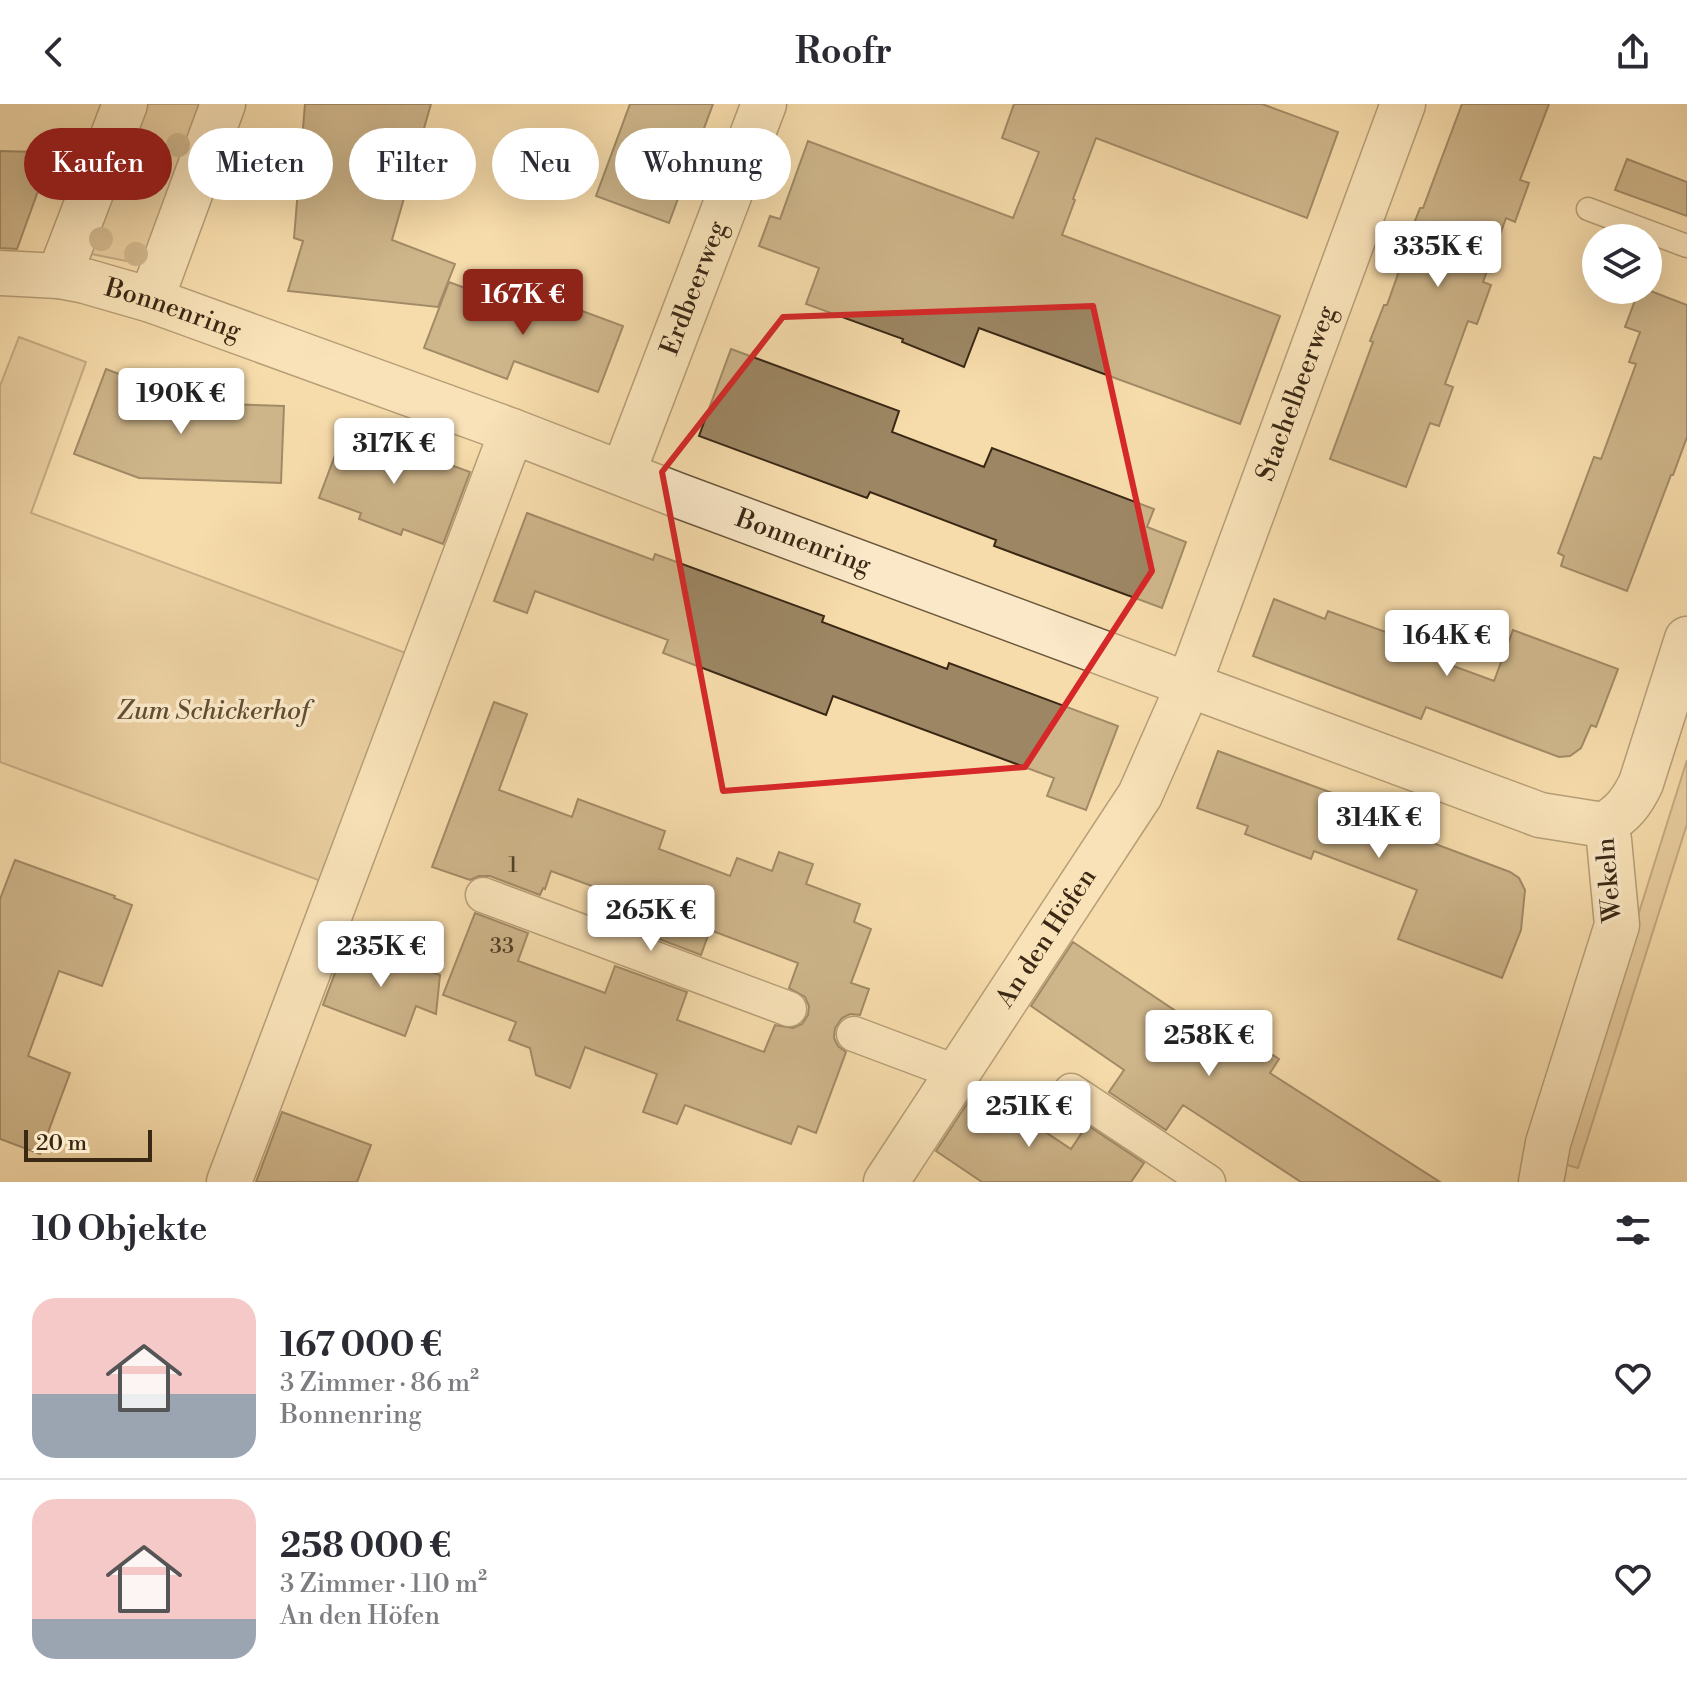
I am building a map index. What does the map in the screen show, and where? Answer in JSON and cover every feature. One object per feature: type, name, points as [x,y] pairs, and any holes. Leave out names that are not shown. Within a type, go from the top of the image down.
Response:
[{"type":"street","points":[[59,276],[125,104]]},
{"type":"street","points":[[151,300],[223,104]]},
{"type":"street","name":"Erdbeerweg","points":[[623,473],[764,104]]},
{"type":"street","name":"Stachelbeerweg","points":[[1189,684],[1391,108]]},
{"type":"street","name":"Bonnenring","points":[[0,273],[59,276],[151,300],[512,431],[1540,815],[1603,825]]},
{"type":"street","points":[[229,1182],[512,431]]},
{"type":"street","name":"Wekeln","points":[[1541,1182],[1548,1143],[1617,925],[1609,840],[1603,825],[1622,814],[1641,783],[1687,639]]},
{"type":"street","name":"An den Höfen","points":[[886,1182],[1140,795],[1189,684]]},
{"type":"street","points":[[483,895],[789,1009]]},
{"type":"street","points":[[854,1034],[958,1073]]},
{"type":"street","points":[[1071,1091],[1208,1182]]},
{"type":"lane","points":[[1588,209],[1687,246]]},
{"type":"highlighted area","points":[[1093,306],[1152,571],[1025,767],[723,791],[662,472],[783,317]]},
{"type":"green space","points":[[136,104],[202,104],[193,128],[188,128],[188,141],[172,184],[172,128],[127,128]]},
{"type":"green space","points":[[100,200],[166,200],[142,264],[81,252]]},
{"type":"green space","name":"Zum Schickerhof","points":[[19,337],[86,362],[31,513],[406,653],[321,881],[0,762],[0,386]]},
{"type":"green space","points":[[1687,760],[1687,824],[1578,1168],[1560,1163]]},
{"type":"building","points":[[305,104],[431,104],[424,128],[349,128],[349,200],[403,200],[392,240],[455,264],[438,307],[288,291],[303,241],[294,238],[297,200],[333,200],[333,128],[303,128]]},
{"type":"building","points":[[630,104],[713,104],[704,128],[621,128]]},
{"type":"building","points":[[1014,104],[1262,104],[1338,132],[1307,218],[1096,138],[1073,199],[1062,235],[1280,316],[1240,424],[979,328],[964,367],[902,342],[903,339],[806,304],[819,268],[759,246],[770,216],[780,219],[787,200],[791,200],[791,188],[808,141],[1013,218],[1039,152],[1002,138]]},
{"type":"building","points":[[1462,104],[1549,104],[1520,180],[1529,183],[1515,222],[1506,218],[1483,282],[1491,285],[1477,324],[1468,321],[1445,384],[1453,387],[1439,426],[1430,423],[1406,487],[1330,459],[1373,342],[1370,341],[1384,305],[1387,305],[1408,239],[1420,208],[1423,208]]},
{"type":"building","points":[[615,145],[615,200],[678,200],[669,223],[599,197],[599,188]]},
{"type":"building","points":[[0,151],[24,152],[24,200],[35,200],[17,249],[0,248]]},
{"type":"building","points":[[1627,159],[1687,182],[1687,216],[1615,190]]},
{"type":"building","points":[[449,282],[532,313],[539,295],[623,326],[598,392],[514,361],[507,379],[424,348]]},
{"type":"building","points":[[1662,295],[1687,305],[1687,437],[1627,591],[1561,566],[1564,556],[1558,553],[1594,457],[1601,459],[1636,364],[1629,362],[1640,332],[1625,327],[1634,304],[1662,304]]},
{"type":"building","points":[[731,349],[899,411],[892,432],[984,467],[992,448],[1154,509],[1147,527],[1186,542],[1162,608],[994,546],[996,540],[870,492],[867,498],[699,436]]},
{"type":"building","points":[[106,369],[194,403],[284,406],[281,483],[139,478],[74,454]]},
{"type":"building","points":[[346,426],[470,472],[443,544],[403,529],[401,535],[359,519],[361,513],[319,498]]},
{"type":"building","points":[[527,513],[653,560],[655,554],[824,616],[822,622],[947,669],[949,663],[1118,726],[1086,810],[1047,796],[1054,778],[833,696],[826,715],[663,653],[668,640],[535,591],[527,613],[494,601]]},
{"type":"building","points":[[1274,599],[1325,619],[1328,611],[1394,635],[1391,643],[1494,681],[1513,630],[1618,669],[1596,727],[1591,725],[1581,748],[1570,756],[1559,757],[1426,707],[1421,719],[1253,656]]},
{"type":"building","points":[[494,702],[527,714],[499,790],[572,817],[578,799],[665,831],[659,849],[730,876],[737,858],[772,871],[779,852],[813,864],[806,884],[860,904],[854,922],[871,929],[851,983],[869,989],[860,1015],[850,1014],[842,1018],[835,1028],[834,1038],[846,1052],[816,1133],[798,1126],[791,1144],[685,1105],[677,1124],[643,1112],[657,1074],[585,1047],[570,1088],[536,1075],[530,1048],[509,1040],[516,1022],[443,995],[475,913],[528,933],[518,961],[605,993],[615,966],[687,992],[677,1020],[764,1052],[775,1025],[793,1028],[802,1024],[808,1015],[809,1006],[805,997],[789,988],[798,963],[710,930],[701,955],[630,928],[639,903],[551,871],[540,895],[490,876],[470,880],[432,867]]},
{"type":"building","points":[[1218,751],[1387,813],[1382,824],[1519,878],[1525,890],[1521,930],[1502,978],[1398,939],[1417,890],[1314,851],[1311,859],[1245,834],[1248,826],[1197,808]]},
{"type":"building","points":[[15,860],[132,905],[102,986],[59,971],[28,1056],[70,1073],[40,1154],[0,1139],[0,899]]},
{"type":"building","points":[[347,941],[440,975],[436,1014],[416,1006],[405,1036],[323,1005]]},
{"type":"building","points":[[1073,942],[1207,1032],[1209,1029],[1245,1052],[1252,1041],[1279,1059],[1270,1073],[1440,1182],[1301,1182],[1183,1105],[1166,1130],[1109,1092],[1124,1070],[1031,1006]]},
{"type":"building","points":[[978,1087],[1071,1149],[1087,1125],[1144,1163],[1131,1182],[982,1182],[936,1151]]},
{"type":"building","points":[[282,1112],[371,1145],[357,1182],[256,1182]]}]
